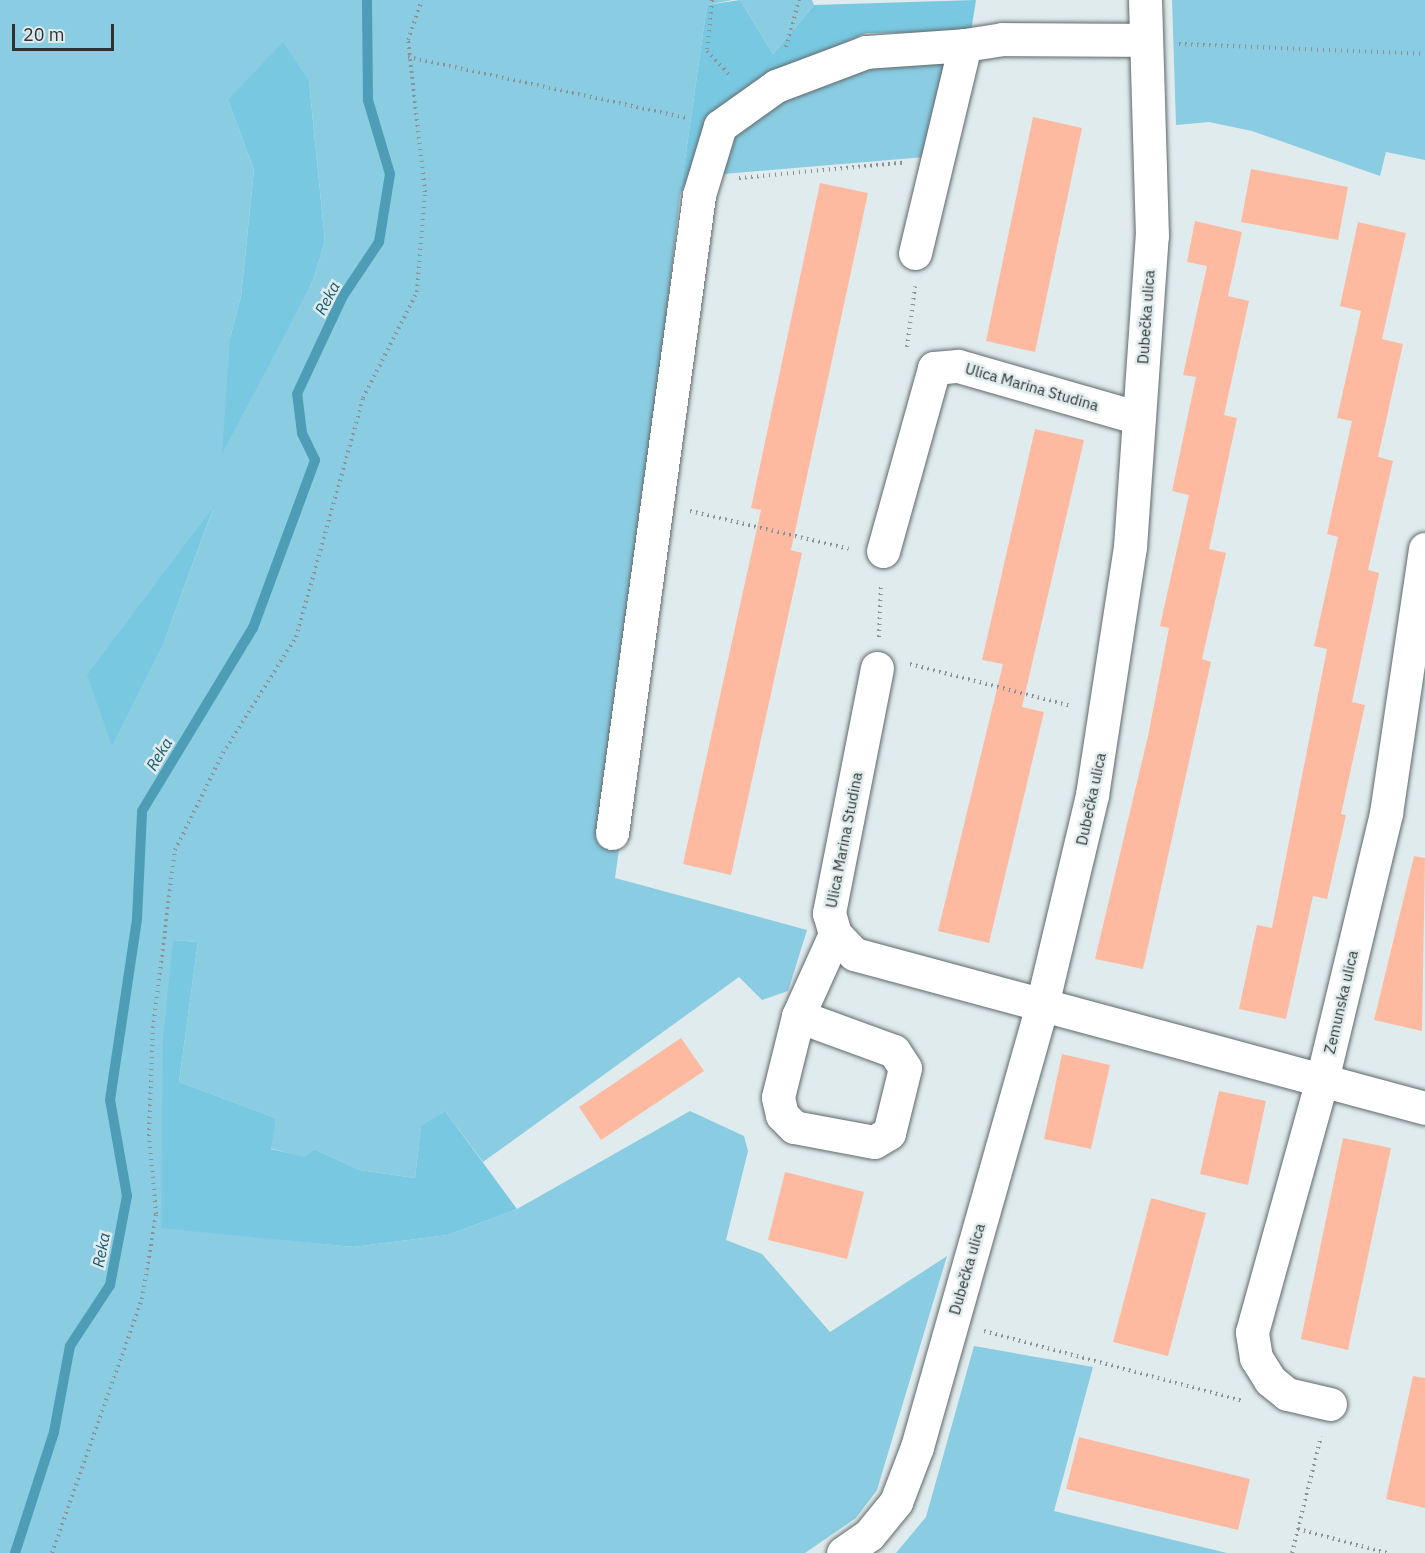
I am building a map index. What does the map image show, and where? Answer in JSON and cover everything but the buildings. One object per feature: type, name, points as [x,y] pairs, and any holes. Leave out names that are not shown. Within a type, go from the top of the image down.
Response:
[{"type":"street","name":"Dubečka ulica","points":[[843,1553],[869,1535],[896,1502],[952,1322],[1042,1005],[1107,715],[1130,547],[1152,236],[1156,42],[1144,0]]},
{"type":"street","points":[[612,833],[655,502],[703,181],[720,126],[776,86],[866,52],[965,45],[1002,39],[1156,42]]},
{"type":"street","points":[[915,254],[965,45]]},
{"type":"street","name":"Ulica Marina Studina","points":[[934,368],[958,366],[1139,418]]},
{"type":"street","points":[[883,554],[934,368]]},
{"type":"street","name":"Zemunska ulica","points":[[1256,1358],[1252,1332],[1322,1080],[1386,813],[1425,549]]},
{"type":"street","name":"Ulica Marina Studina","points":[[835,934],[829,913],[877,661]]},
{"type":"street","points":[[798,1016],[835,934],[854,954],[1425,1108]]},
{"type":"street","points":[[1256,1358],[1287,1394],[1330,1404]]},
{"type":"path","points":[[52,1553],[142,1299],[156,1214],[149,1136],[153,1028],[175,850],[223,753],[296,637],[363,398],[417,292],[425,192],[408,57],[422,0]]},
{"type":"path","points":[[712,0],[708,51],[753,102]]},
{"type":"path","points":[[1156,42],[1425,54]]},
{"type":"path","points":[[408,57],[720,126]]},
{"type":"path","points":[[703,181],[936,160]]},
{"type":"path","points":[[915,254],[906,347],[934,368]]},
{"type":"path","points":[[655,502],[883,554],[877,661],[1107,715]]},
{"type":"path","points":[[952,1322],[1248,1402],[1256,1358]]},
{"type":"path","points":[[1292,1553],[1330,1404]]},
{"type":"path","points":[[1298,1529],[1387,1553]]},
{"type":"shaded area","points":[[0,0],[732,0],[707,5],[680,195],[607,844],[619,849],[615,878],[807,930],[788,991],[762,1000],[739,977],[483,1162],[445,1111],[421,1127],[415,1178],[360,1170],[314,1149],[305,1158],[270,1148],[276,1118],[179,1082],[198,942],[173,940],[161,1227],[353,1247],[448,1235],[517,1209],[690,1111],[744,1136],[748,1151],[726,1240],[762,1254],[830,1332],[947,1256],[877,1490],[856,1518],[805,1553],[0,1553]],"holes":[[[309,81],[325,241],[313,281],[253,392],[230,338],[241,296],[254,170],[228,100]],[[213,509],[164,642],[156,587]]]},
{"type":"shaded area","points":[[740,0],[812,0],[814,5],[773,54]]},
{"type":"shaded area","points":[[740,0],[773,54],[814,5],[976,0],[971,32],[866,33],[792,66],[722,108],[680,195],[707,5]]},
{"type":"shaded area","points":[[1172,0],[1425,0],[1425,160],[1386,152],[1380,176],[1252,131],[1209,122],[1176,125]]},
{"type":"shaded area","points":[[283,42],[309,81],[325,241],[313,281],[222,454],[230,338],[241,296],[254,170],[228,100]]},
{"type":"shaded area","points":[[947,51],[925,157],[712,175],[732,136],[757,110],[872,65]]},
{"type":"shaded area","points":[[214,506],[164,642],[112,746],[87,675]]},
{"type":"shaded area","points":[[173,940],[198,942],[179,1082],[276,1118],[271,1149],[305,1157],[314,1149],[360,1170],[415,1178],[421,1126],[445,1111],[517,1209],[448,1235],[353,1247],[161,1228],[163,1040]]},
{"type":"shaded area","points":[[974,1346],[1093,1367],[1054,1511],[1227,1553],[896,1553],[926,1517]]},
{"type":"waterway","name":"Reka","points":[[15,1553],[54,1432],[70,1346],[110,1285],[127,1196],[110,1100],[137,919],[142,811],[253,628],[315,460],[302,433],[297,394],[343,296],[379,242],[390,174],[368,100],[367,0]]}]
